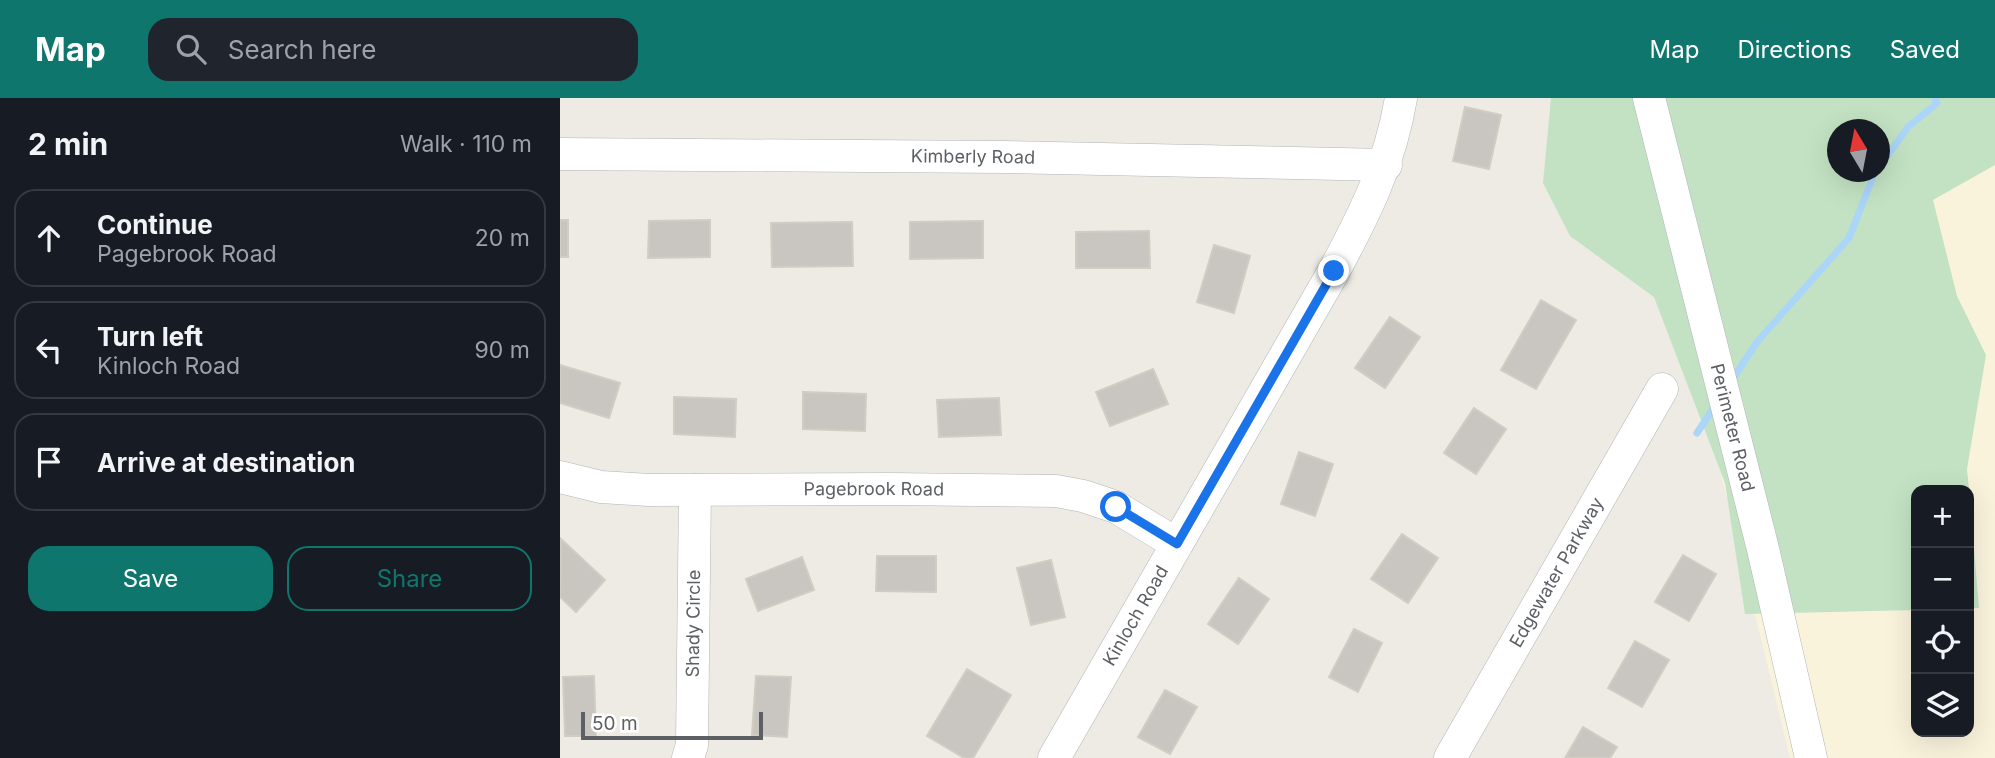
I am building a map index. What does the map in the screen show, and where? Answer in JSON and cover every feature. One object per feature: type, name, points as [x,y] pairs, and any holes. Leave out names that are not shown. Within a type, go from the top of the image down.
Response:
[{"type":"street","name":"Kinloch Road","points":[[1054,758],[1360,223],[1385,165],[1401,98]]},
{"type":"street","name":"Perimeter Road","points":[[1649,98],[1763,549],[1811,758]]},
{"type":"street","name":"Kimberly Road","points":[[560,154],[1017,157],[1385,165]]},
{"type":"street","name":"Edgewater Parkway","points":[[1450,758],[1662,389]]},
{"type":"street","name":"Pagebrook Road","points":[[560,477],[601,487],[649,491],[1056,491],[1083,496],[1116,507],[1177,544]]},
{"type":"street","name":"Shady Circle","points":[[688,758],[692,745],[695,491]]},
{"type":"shaded area","points":[[1630,98],[1995,98],[1995,758],[1790,758]]},
{"type":"green space","points":[[1551,98],[1995,98],[1995,165],[1933,200],[1957,296],[1986,355],[1967,469],[1969,485],[1911,485],[1911,610],[1745,614],[1725,483],[1654,297],[1570,236],[1543,183]]},
{"type":"green space","points":[[1974,549],[1979,608],[1974,608]]},
{"type":"building","points":[[1465,107],[1501,115],[1489,169],[1453,161]]},
{"type":"building","points":[[560,220],[568,220],[568,257],[560,257]]},
{"type":"building","points":[[710,220],[710,257],[648,258],[649,221]]},
{"type":"building","points":[[983,221],[983,258],[910,259],[910,222]]},
{"type":"building","points":[[852,222],[853,266],[772,267],[771,223]]},
{"type":"building","points":[[1149,231],[1150,268],[1076,268],[1076,232]]},
{"type":"building","points":[[1214,245],[1250,256],[1234,313],[1197,302]]},
{"type":"building","points":[[1541,300],[1576,320],[1536,389],[1501,370]]},
{"type":"building","points":[[1390,317],[1420,337],[1385,388],[1355,368]]},
{"type":"building","points":[[560,365],[620,383],[609,418],[560,403]]},
{"type":"building","points":[[1153,369],[1168,404],[1110,426],[1096,392]]},
{"type":"building","points":[[803,392],[866,394],[865,431],[803,429]]},
{"type":"building","points":[[674,397],[736,399],[735,437],[674,434]]},
{"type":"building","points":[[999,398],[1001,435],[939,437],[937,400]]},
{"type":"building","points":[[1474,408],[1506,429],[1476,474],[1444,453]]},
{"type":"building","points":[[1299,452],[1333,464],[1315,516],[1281,504]]},
{"type":"building","points":[[1402,534],[1438,558],[1408,603],[1371,579]]},
{"type":"building","points":[[561,539],[605,580],[576,612],[560,597]]},
{"type":"building","points":[[1683,555],[1716,574],[1689,621],[1655,602]]},
{"type":"building","points":[[877,556],[936,556],[936,592],[876,591]]},
{"type":"building","points":[[802,557],[814,590],[758,611],[746,579]]},
{"type":"building","points":[[1051,560],[1065,617],[1031,625],[1017,568]]},
{"type":"building","points":[[1239,578],[1269,599],[1238,644],[1208,624]]},
{"type":"building","points":[[1354,629],[1382,643],[1358,692],[1329,677]]},
{"type":"building","points":[[1635,641],[1669,660],[1642,707],[1608,688]]},
{"type":"building","points":[[967,669],[1011,695],[973,758],[964,758],[927,736]]},
{"type":"building","points":[[594,676],[596,736],[565,736],[563,677]]},
{"type":"building","points":[[756,676],[791,677],[787,737],[752,735]]},
{"type":"building","points":[[1165,690],[1197,707],[1170,754],[1138,737]]},
{"type":"building","points":[[1583,727],[1617,747],[1610,758],[1565,758]]},
{"type":"waterway","points":[[1890,152],[1908,127],[1937,103],[1935,98]]},
{"type":"waterway","points":[[1730,383],[1757,342],[1849,238],[1871,182]]},
{"type":"waterway","points":[[1697,433],[1716,404]]},
{"type":"route","points":[[1116,507],[1177,544],[1334,271]]}]
